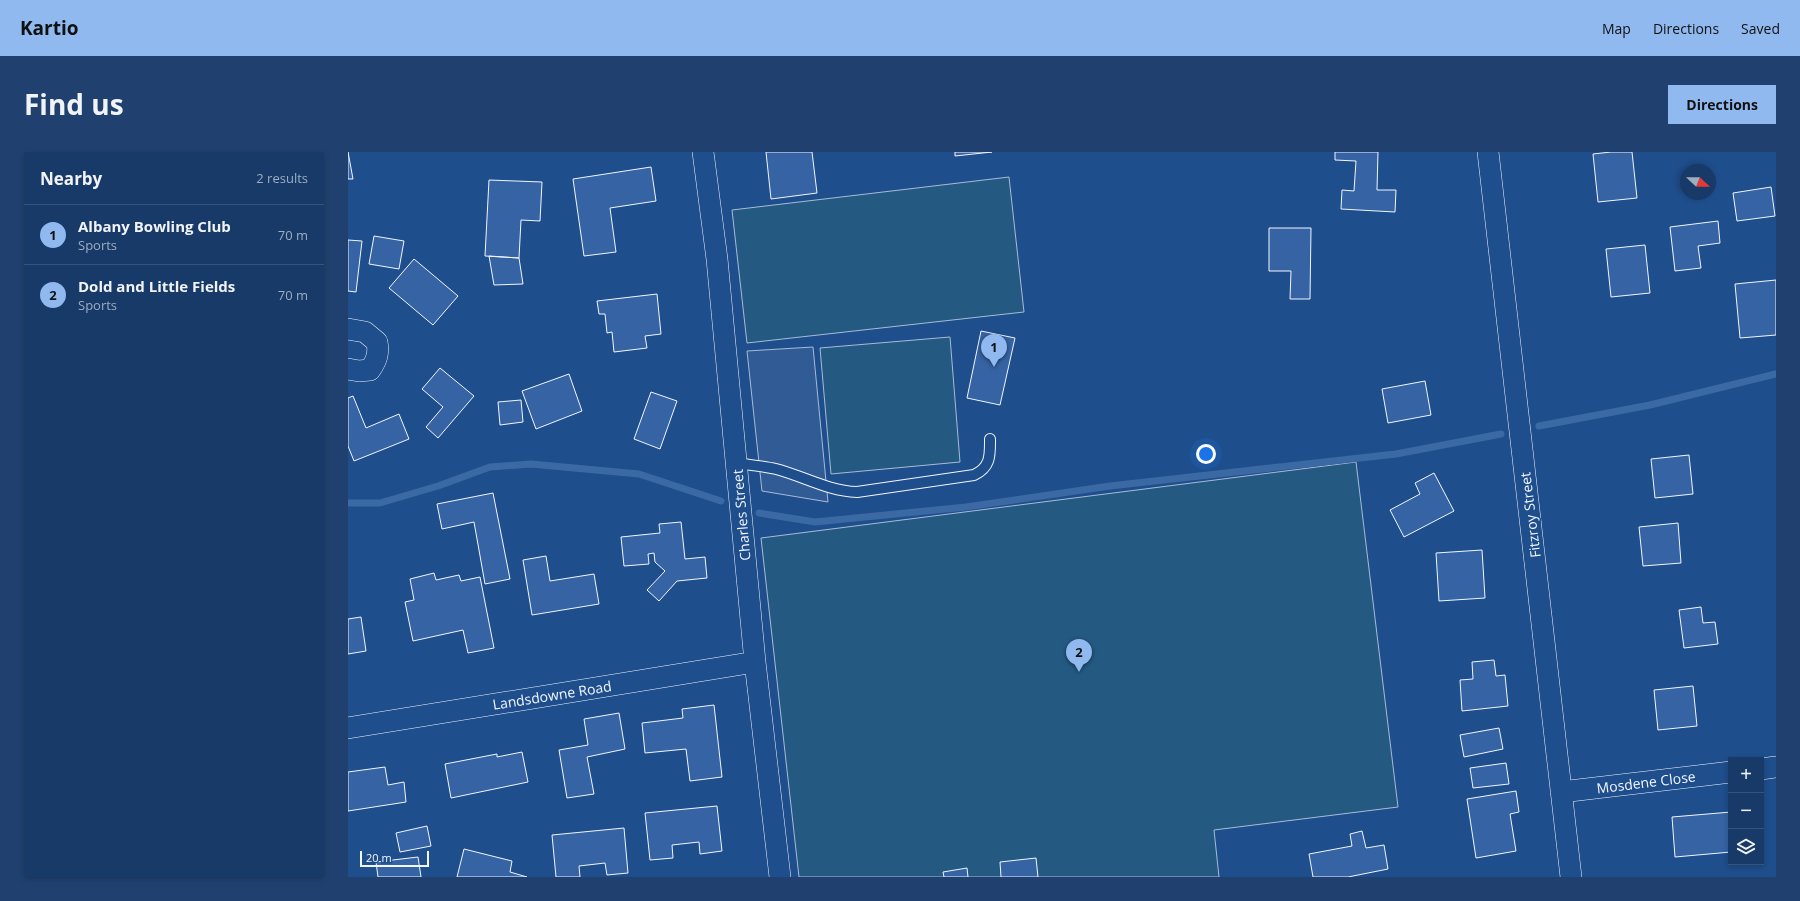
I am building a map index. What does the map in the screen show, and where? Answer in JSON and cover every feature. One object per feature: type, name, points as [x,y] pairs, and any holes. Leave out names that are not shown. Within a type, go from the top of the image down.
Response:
[{"type":"street","name":"Charles Street","points":[[703,152],[717,259],[755,662],[780,877]]},
{"type":"street","name":"Fitzroy Street","points":[[1488,152],[1571,877]]},
{"type":"street","points":[[348,329],[365,332],[377,342],[379,351],[376,361],[370,370],[359,371],[348,369]]},
{"type":"street","name":"Landsdowne Road","points":[[348,728],[755,662]]},
{"type":"street","points":[[1764,769],[1776,767]]},
{"type":"street","name":"Mosdene Close","points":[[1561,792],[1728,772]]},
{"type":"lane","points":[[736,463],[776,469],[832,489],[845,492],[857,492],[974,475],[982,471],[987,465],[990,453],[990,439]]},
{"type":"shaded area","points":[[1009,177],[1024,312],[747,343],[732,210]]},
{"type":"shaded area","points":[[950,337],[960,462],[831,474],[820,348]]},
{"type":"shaded area","points":[[813,347],[828,502],[762,491],[747,351]]},
{"type":"shaded area","points":[[1356,462],[1398,807],[1214,830],[1219,877],[799,877],[761,538]]},
{"type":"building","points":[[348,152],[353,179],[348,179]]},
{"type":"building","points":[[766,152],[812,152],[817,193],[771,199]]},
{"type":"building","points":[[955,152],[992,152],[955,156]]},
{"type":"building","points":[[1335,152],[1378,152],[1377,190],[1396,190],[1395,212],[1341,209],[1342,190],[1354,191],[1356,161],[1335,160]]},
{"type":"building","points":[[1632,152],[1637,198],[1598,202],[1593,154]]},
{"type":"building","points":[[651,167],[656,201],[610,208],[616,252],[584,256],[573,179]]},
{"type":"building","points":[[489,180],[542,182],[540,221],[521,220],[519,258],[485,256]]},
{"type":"building","points":[[1771,187],[1775,216],[1737,221],[1733,193]]},
{"type":"building","points":[[1718,221],[1720,243],[1698,246],[1701,268],[1675,271],[1670,227]]},
{"type":"building","points":[[1269,228],[1311,228],[1310,299],[1290,299],[1291,271],[1269,271]]},
{"type":"building","points":[[374,236],[404,241],[399,269],[369,264]]},
{"type":"building","points":[[348,240],[362,241],[356,292],[348,291]]},
{"type":"building","points":[[1645,245],[1650,293],[1611,297],[1606,249]]},
{"type":"building","points":[[489,256],[519,258],[523,284],[494,285]]},
{"type":"building","points":[[414,259],[458,296],[433,325],[389,288]]},
{"type":"building","points":[[1776,280],[1776,335],[1740,338],[1735,284]]},
{"type":"building","points":[[657,294],[661,334],[645,336],[647,348],[614,352],[612,332],[607,333],[605,314],[599,314],[597,301]]},
{"type":"building","points":[[981,331],[1015,338],[1000,405],[967,398]]},
{"type":"building","points":[[440,368],[474,396],[438,438],[426,427],[443,407],[422,389]]},
{"type":"building","points":[[569,374],[582,411],[536,429],[522,391]]},
{"type":"building","points":[[1425,381],[1431,415],[1388,423],[1382,389]]},
{"type":"building","points":[[651,392],[677,401],[660,449],[634,439]]},
{"type":"building","points":[[353,396],[366,428],[399,414],[409,439],[354,461],[348,446],[348,398]]},
{"type":"building","points":[[521,400],[523,422],[500,425],[498,402]]},
{"type":"building","points":[[1689,455],[1693,494],[1655,498],[1651,459]]},
{"type":"building","points":[[1434,473],[1454,511],[1404,537],[1390,510],[1420,494],[1415,483]]},
{"type":"building","points":[[493,493],[510,579],[485,584],[474,522],[442,529],[437,504]]},
{"type":"building","points":[[681,522],[685,559],[705,557],[707,578],[677,581],[659,601],[647,590],[665,571],[655,562],[654,553],[648,554],[649,564],[624,566],[621,537],[660,533],[659,524]]},
{"type":"building","points":[[1678,523],[1681,563],[1643,566],[1639,527]]},
{"type":"building","points":[[1482,550],[1485,598],[1439,601],[1436,553]]},
{"type":"building","points":[[546,556],[550,581],[594,574],[599,604],[532,615],[523,560]]},
{"type":"building","points":[[434,573],[436,580],[459,575],[461,581],[480,577],[494,648],[468,653],[463,630],[413,641],[405,602],[414,600],[410,579]]},
{"type":"building","points":[[1701,607],[1703,623],[1715,622],[1718,644],[1684,648],[1679,610]]},
{"type":"building","points":[[361,617],[366,651],[348,654],[348,619]]},
{"type":"building","points":[[1494,660],[1496,676],[1505,675],[1508,706],[1462,711],[1460,680],[1473,679],[1472,662]]},
{"type":"building","points":[[1693,686],[1697,726],[1658,730],[1654,690]]},
{"type":"building","points":[[714,705],[722,777],[690,781],[686,749],[645,753],[642,723],[683,718],[682,709]]},
{"type":"building","points":[[619,713],[625,749],[587,757],[594,794],[567,798],[559,750],[588,745],[584,719]]},
{"type":"building","points":[[1499,728],[1503,749],[1464,757],[1460,735]]},
{"type":"building","points":[[522,752],[528,782],[451,798],[445,764],[497,754],[497,757]]},
{"type":"building","points":[[1506,763],[1509,784],[1473,788],[1470,768]]},
{"type":"building","points":[[385,767],[388,785],[404,782],[406,802],[348,811],[348,772]]},
{"type":"building","points":[[1516,791],[1519,812],[1510,814],[1516,851],[1476,858],[1467,799]]},
{"type":"building","points":[[717,806],[722,851],[700,854],[699,842],[672,845],[673,858],[650,860],[645,813]]},
{"type":"building","points":[[1728,812],[1728,852],[1675,857],[1672,817]]},
{"type":"building","points":[[427,826],[431,846],[400,852],[396,833]]},
{"type":"building","points":[[624,828],[628,873],[607,875],[605,863],[579,866],[580,877],[556,877],[552,835]]},
{"type":"building","points":[[1362,831],[1366,848],[1384,845],[1388,869],[1348,877],[1313,877],[1309,854],[1352,846],[1350,834]]},
{"type":"building","points":[[464,849],[512,861],[510,872],[527,877],[457,877]]},
{"type":"building","points":[[418,857],[421,877],[378,877],[376,862]]},
{"type":"building","points":[[1036,858],[1038,877],[1001,877],[1000,862]]},
{"type":"building","points":[[967,868],[968,877],[944,877],[943,872]]},
{"type":"waterway","points":[[1539,426],[1650,405],[1776,374]]},
{"type":"waterway","points":[[759,513],[815,522],[966,507],[1110,486],[1396,454],[1501,434]]},
{"type":"waterway","points":[[348,503],[380,503],[438,486],[490,467],[531,464],[639,474],[721,501]]},
{"type":"place","name":"Albany Bowling Club","points":[[994,367]]},
{"type":"place","name":"Dold and Little Fields","points":[[1079,672]]}]
